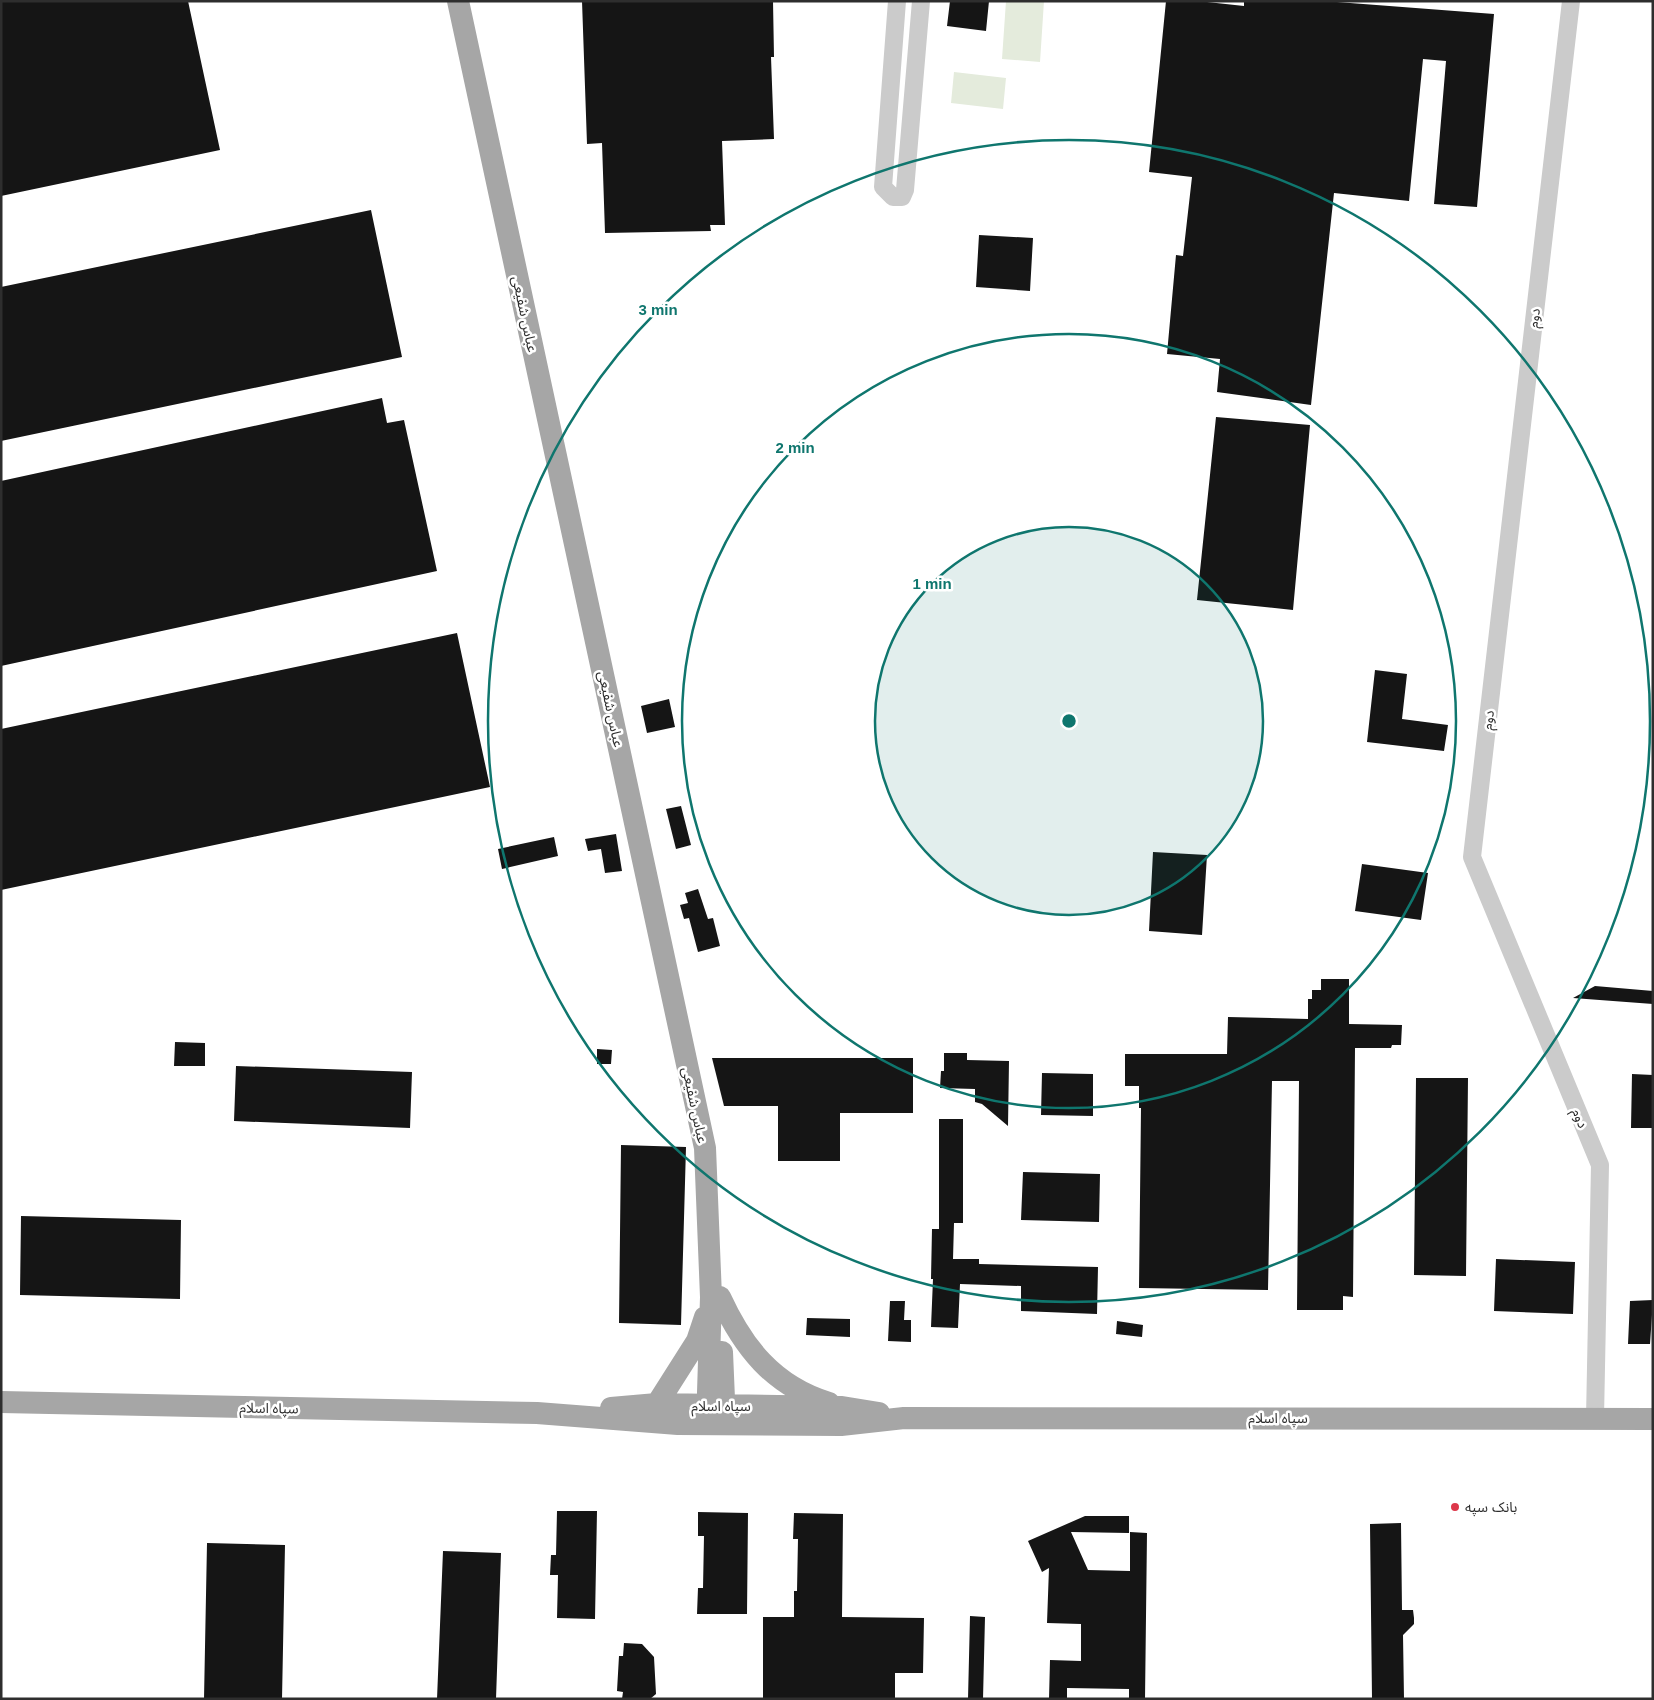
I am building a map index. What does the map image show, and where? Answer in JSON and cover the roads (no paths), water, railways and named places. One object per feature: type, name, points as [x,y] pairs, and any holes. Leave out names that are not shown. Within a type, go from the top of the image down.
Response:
[{"type":"main road","name":"عباس شفیعی","points":[[458,1],[705,1148],[716,1297]]},
{"type":"main road","name":"عباس شفیعی","points":[[472,1],[713,1147],[716,1415]]},
{"type":"main road","points":[[657,1404],[697,1341],[716,1297]]},
{"type":"main road","points":[[716,1297],[752,1354],[769,1370],[813,1398],[842,1407]]},
{"type":"main road","name":"سپاه اسلام","points":[[1,1402],[537,1413],[657,1423],[716,1415],[842,1407],[904,1418]]},
{"type":"main road","name":"سپاه اسلام","points":[[537,1413],[657,1404],[716,1415],[841,1425],[904,1418],[1653,1419]]},
{"type":"lane","points":[[897,1],[883,187],[893,197],[902,197],[906,190],[921,1]]},
{"type":"lane","name":"دوم","points":[[1571,1],[1472,857],[1600,1165],[1595,1418]]},
{"type":"place","name":"بانک سپه","points":[[1455,1507]]}]
